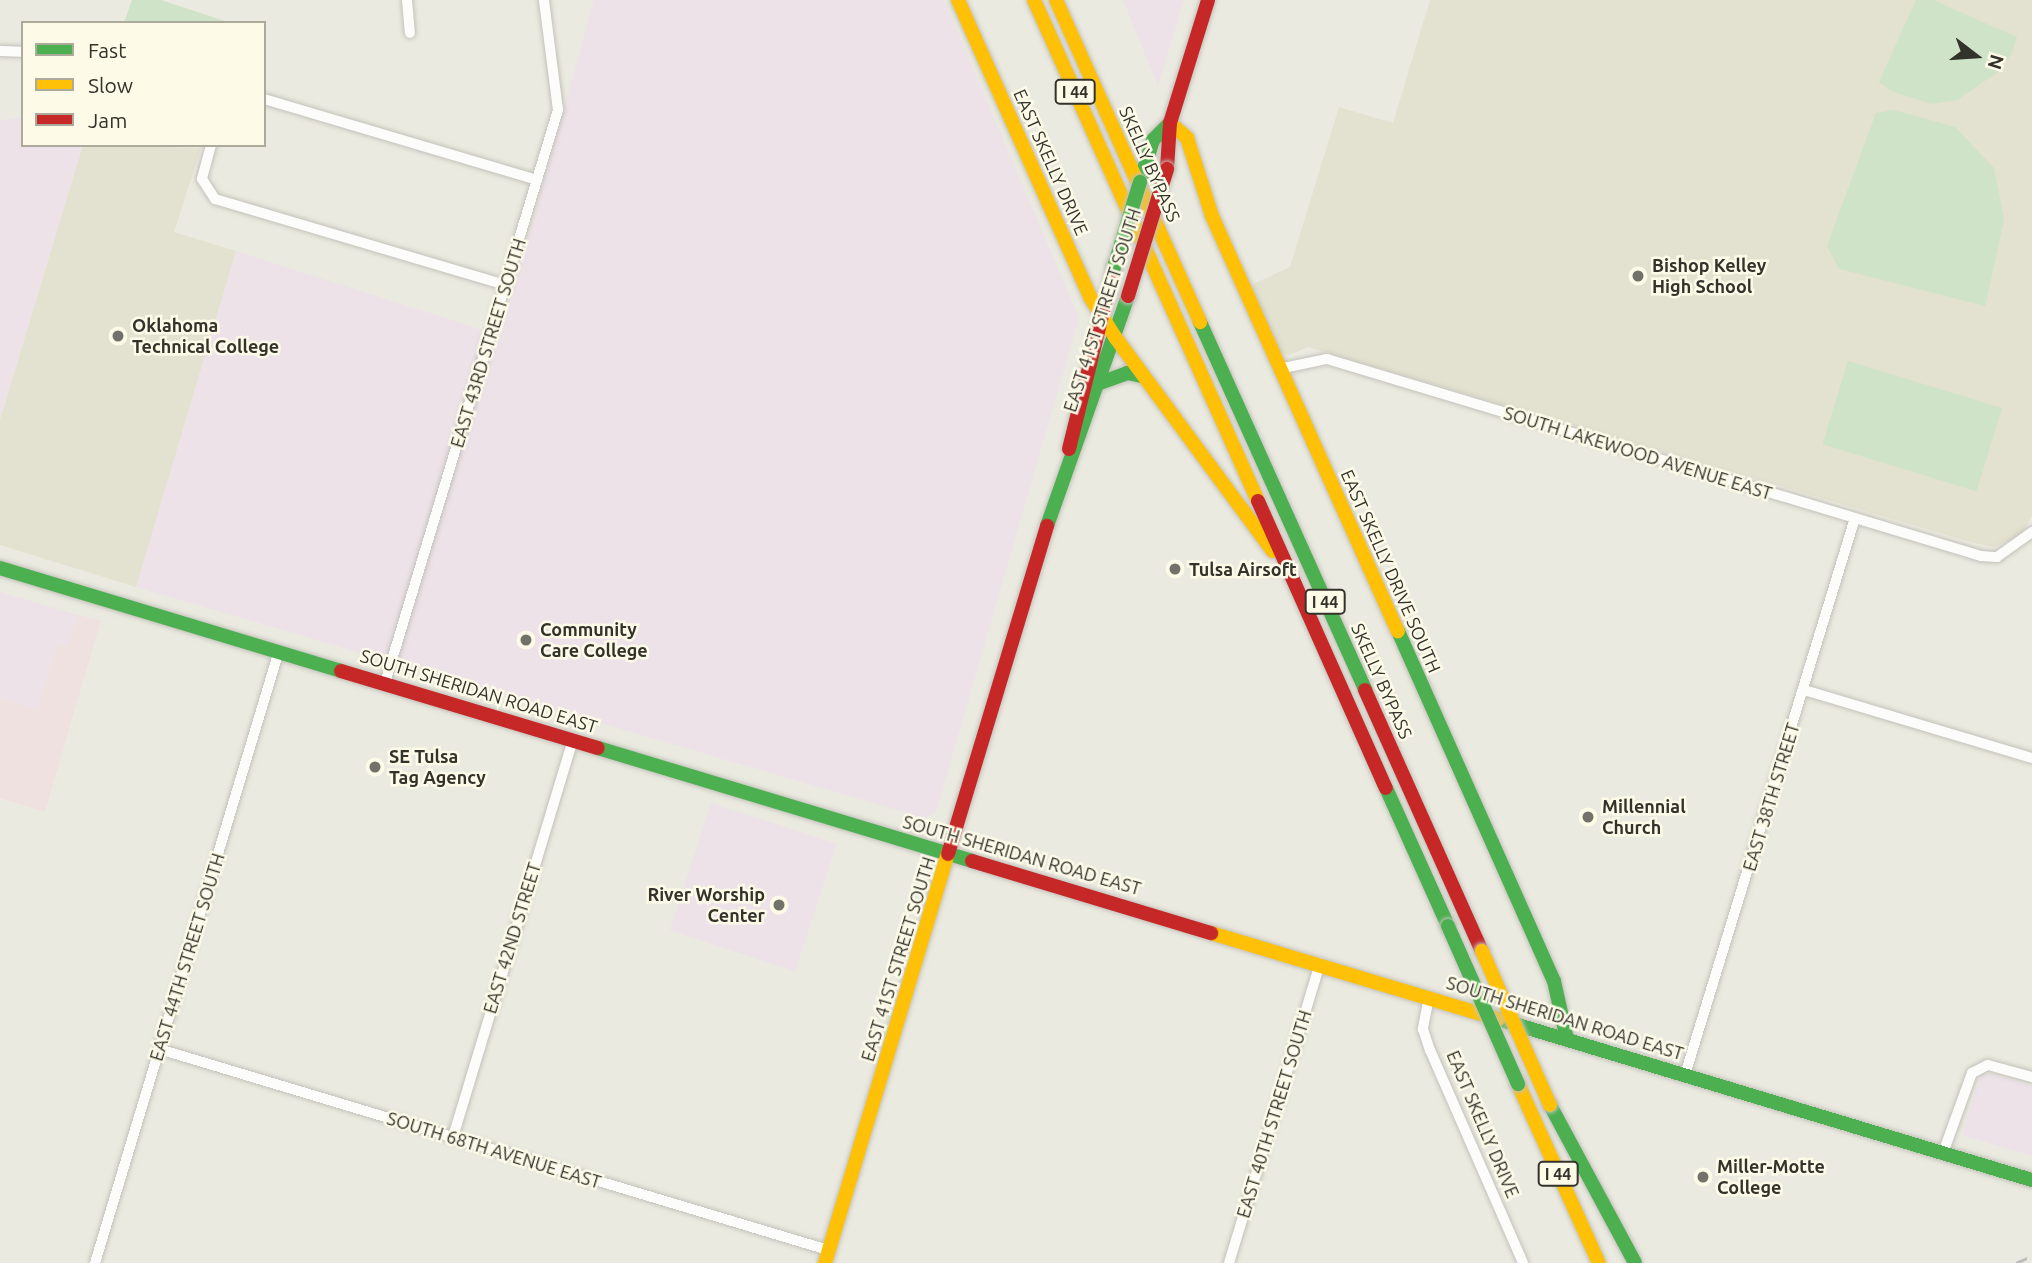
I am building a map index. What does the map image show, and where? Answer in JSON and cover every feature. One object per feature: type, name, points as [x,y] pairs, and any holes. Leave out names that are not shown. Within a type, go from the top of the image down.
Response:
[{"type":"main road","name":"EAST SKELLY DRIVE","points":[[958,0],[1115,337],[1292,577]]},
{"type":"main road","name":"I 44","points":[[1034,0],[1599,1263]]},
{"type":"main road","name":"SKELLY BYPASS","points":[[1056,0],[1621,1263]]},
{"type":"main road","name":"EAST 41ST STREET SOUTH","points":[[1066,465],[1100,383],[1167,169],[1170,123],[1208,0]]},
{"type":"main road","name":"EAST 41ST STREET SOUTH","points":[[827,1257],[1066,465],[1101,311],[1114,267],[1153,140],[1170,123]]},
{"type":"main road","name":"EAST SKELLY DRIVE SOUTH","points":[[1170,123],[1187,138],[1212,216],[1554,981],[1567,1039]]},
{"type":"main road","points":[[1100,383],[1127,373],[1143,376]]},
{"type":"main road","name":"SOUTH SHERIDAN ROAD EAST","points":[[0,568],[2032,1180]]},
{"type":"main road","points":[[1550,1105],[1634,1263]]},
{"type":"street","points":[[407,0],[410,33]]},
{"type":"street","name":"EAST 43RD STREET SOUTH","points":[[385,683],[506,285],[559,99],[544,37],[544,0]]},
{"type":"street","points":[[0,51],[21,52]]},
{"type":"street","points":[[266,100],[537,180]]},
{"type":"street","points":[[210,147],[202,179],[215,199],[506,285]]},
{"type":"street","name":"SOUTH LAKEWOOD AVENUE EAST","points":[[1279,369],[1327,359],[1855,518],[1997,556],[2032,532]]},
{"type":"street","name":"EAST 38TH STREET","points":[[1685,1075],[1855,518]]},
{"type":"street","name":"EAST 44TH STREET SOUTH","points":[[94,1263],[279,651]]},
{"type":"street","points":[[1804,690],[2032,758]]},
{"type":"street","name":"EAST 42ND STREET","points":[[453,1137],[573,739]]},
{"type":"street","name":"EAST 40TH STREET SOUTH","points":[[1229,1263],[1320,964]]},
{"type":"street","name":"EAST SKELLY DRIVE","points":[[1429,997],[1423,1030],[1430,1051],[1523,1263]]},
{"type":"street","name":"SOUTH 68TH AVENUE EAST","points":[[159,1049],[453,1137],[827,1257]]},
{"type":"street","points":[[1943,1153],[1972,1073],[1988,1065],[2032,1077]]},
{"type":"shaded area","points":[[594,0],[944,0],[1079,318],[936,812],[924,818],[136,587],[236,251],[501,336]]},
{"type":"shaded area","points":[[1123,0],[1184,0],[1158,86]]},
{"type":"shaded area","name":"Bishop Kelley High School","points":[[1430,0],[2032,0],[2032,516],[2021,535],[1994,547],[1974,543],[1308,347],[1289,355],[1279,352],[1251,285],[1290,267],[1339,107],[1393,123]]},
{"type":"shaded area","points":[[21,117],[21,147],[82,147],[0,419],[0,121]]},
{"type":"shaded area","name":"Oklahoma Technical College","points":[[82,147],[201,148],[174,232],[236,251],[136,587],[0,545],[0,420]]},
{"type":"shaded area","points":[[0,592],[78,615],[68,647],[57,644],[37,710],[0,699]]},
{"type":"shaded area","points":[[78,615],[101,620],[45,812],[0,798],[0,699],[37,710],[57,644],[68,646]]},
{"type":"shaded area","points":[[711,803],[837,844],[795,971],[670,930]]},
{"type":"shaded area","points":[[1993,1074],[2032,1086],[2032,1156],[1962,1135],[1981,1075]]},
{"type":"green space","points":[[132,0],[161,0],[225,21],[125,21]]},
{"type":"green space","points":[[1916,0],[1933,0],[2017,37],[2012,53],[1998,72],[1957,100],[1932,104],[1891,91],[1879,82]]},
{"type":"green space","points":[[1894,110],[1955,127],[1994,168],[2004,220],[1985,306],[1839,269],[1827,246],[1876,113]]},
{"type":"green space","points":[[1848,361],[2002,408],[1977,491],[1823,444]]},
{"type":"railway","points":[[2016,1263],[2032,1256]]},
{"type":"traffic: fast","points":[[1140,182],[1153,140],[1170,123]]},
{"type":"traffic: fast","points":[[1114,267],[1140,182]]},
{"type":"traffic: fast","points":[[1047,526],[1128,296]]},
{"type":"traffic: fast","points":[[1200,322],[1365,690]]},
{"type":"traffic: fast","points":[[1100,383],[1127,373],[1143,376]]},
{"type":"traffic: fast","points":[[0,568],[341,671]]},
{"type":"traffic: fast","points":[[1398,631],[1554,981],[1567,1039]]},
{"type":"traffic: fast","points":[[598,748],[972,861]]},
{"type":"traffic: fast","points":[[1386,788],[1448,926]]},
{"type":"traffic: fast","points":[[1448,926],[1518,1084]]},
{"type":"traffic: fast","points":[[1498,1019],[2032,1180]]},
{"type":"traffic: fast","points":[[1550,1105],[1635,1263]]},
{"type":"traffic: slow","points":[[958,0],[1090,297],[1115,337]]},
{"type":"traffic: slow","points":[[1034,0],[1258,501]]},
{"type":"traffic: slow","points":[[1056,0],[1200,322]]},
{"type":"traffic: slow","points":[[1170,123],[1187,138],[1212,216],[1398,631]]},
{"type":"traffic: slow","points":[[1115,337],[1273,551]]},
{"type":"traffic: slow","points":[[825,1263],[948,854]]},
{"type":"traffic: slow","points":[[1211,933],[1498,1019]]},
{"type":"traffic: slow","points":[[1482,951],[1550,1105]]},
{"type":"traffic: slow","points":[[1518,1084],[1599,1263]]},
{"type":"traffic: jam","points":[[1167,169],[1170,123],[1208,0]]},
{"type":"traffic: jam","points":[[1128,296],[1167,169]]},
{"type":"traffic: jam","points":[[1069,449],[1114,267]]},
{"type":"traffic: jam","points":[[1258,501],[1386,788]]},
{"type":"traffic: jam","points":[[948,854],[1047,526]]},
{"type":"traffic: jam","points":[[341,671],[598,748]]},
{"type":"traffic: jam","points":[[1365,690],[1482,951]]},
{"type":"traffic: jam","points":[[972,861],[1211,933]]},
{"type":"place","name":"Bishop Kelley High School","points":[[1638,276]]},
{"type":"place","name":"Oklahoma Technical College","points":[[118,336]]},
{"type":"place","name":"Tulsa Airsoft","points":[[1175,569]]},
{"type":"place","name":"Community Care College","points":[[526,640]]},
{"type":"place","name":"SE Tulsa Tag Agency","points":[[375,767]]},
{"type":"place","name":"Millennial Church","points":[[1588,817]]},
{"type":"place","name":"River Worship Center","points":[[779,905]]},
{"type":"place","name":"Miller-Motte College","points":[[1703,1177]]}]
